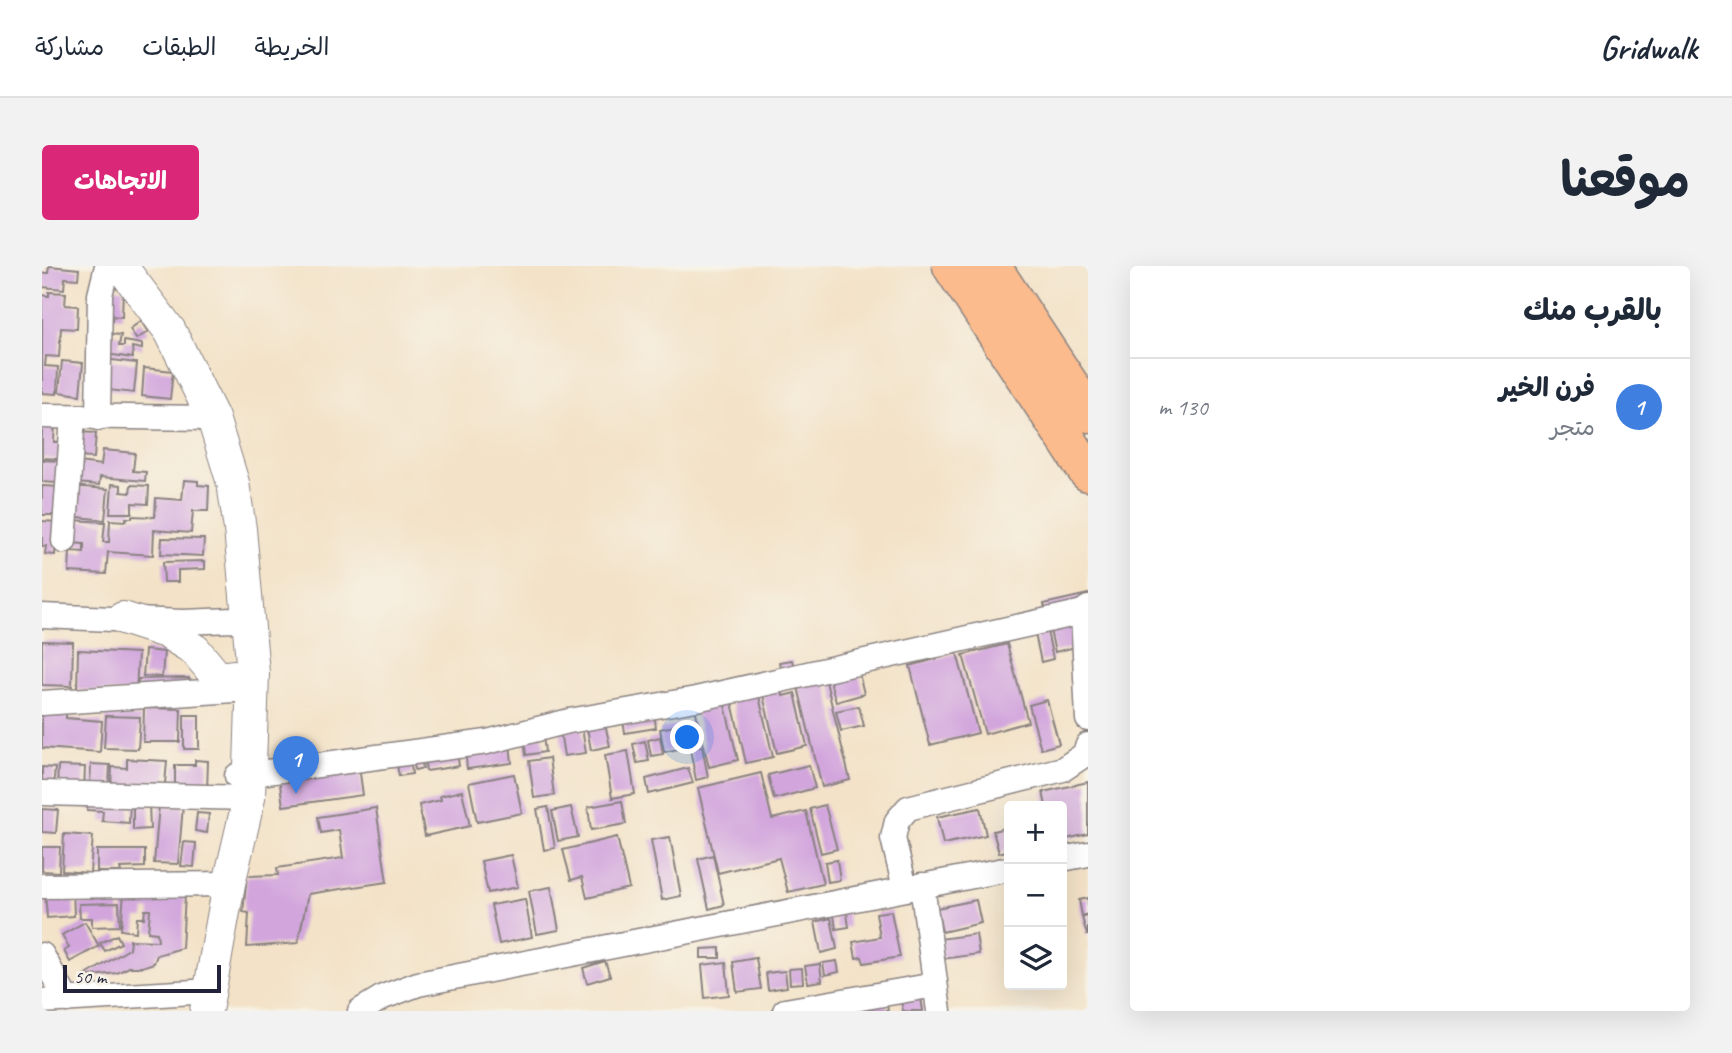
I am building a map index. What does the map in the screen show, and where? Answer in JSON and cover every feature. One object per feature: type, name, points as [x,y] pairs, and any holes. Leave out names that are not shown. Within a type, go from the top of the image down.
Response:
[{"type":"highway","points":[[952,266],[1088,472]]},
{"type":"highway","points":[[991,266],[1088,413]]},
{"type":"street","points":[[98,418],[100,295],[107,266]]},
{"type":"street","points":[[121,266],[170,331],[213,418],[233,483],[244,567],[234,683],[244,786]]},
{"type":"street","points":[[42,416],[213,418]]},
{"type":"street","points":[[64,541],[73,417]]},
{"type":"street","points":[[42,793],[244,786],[487,742],[569,721],[696,699],[1086,611],[1088,719]]},
{"type":"street","points":[[42,616],[183,622],[241,621]]},
{"type":"street","points":[[123,618],[166,632],[195,650],[218,678],[234,683]]},
{"type":"street","points":[[42,1001],[208,1001],[238,842],[244,786],[253,673],[241,621]]},
{"type":"street","points":[[42,703],[234,683]]},
{"type":"street","points":[[939,1011],[936,985],[914,887],[893,838],[897,821],[908,808],[1063,769],[1084,755],[1088,745]]},
{"type":"street","points":[[1067,858],[1088,854]]},
{"type":"street","points":[[360,1011],[383,997],[418,984],[1004,870]]},
{"type":"street","points":[[42,886],[229,884]]},
{"type":"street","points":[[42,955],[67,1000]]},
{"type":"street","points":[[785,1011],[936,985]]},
{"type":"building","points":[[49,266],[79,269],[78,279],[65,278],[64,289],[42,287],[42,273],[48,273]]},
{"type":"building","points":[[111,288],[123,289],[122,317],[98,315]]},
{"type":"building","points":[[49,292],[66,293],[65,305],[78,306],[77,329],[61,328],[59,357],[46,356],[45,366],[58,367],[57,394],[42,393],[42,295],[49,296]]},
{"type":"building","points":[[141,321],[148,332],[136,339],[130,329]]},
{"type":"building","points":[[110,334],[121,335],[119,346],[124,346],[124,341],[142,344],[142,349],[132,347],[133,358],[106,354]]},
{"type":"building","points":[[104,359],[137,363],[134,393],[100,389]]},
{"type":"building","points":[[62,361],[83,363],[80,395],[59,392]]},
{"type":"building","points":[[144,368],[173,371],[170,399],[142,396]]},
{"type":"building","points":[[42,420],[55,421],[54,442],[60,442],[58,459],[42,458]]},
{"type":"building","points":[[79,432],[96,433],[94,458],[77,457]]},
{"type":"building","points":[[103,450],[135,453],[133,471],[146,472],[145,481],[100,477],[99,485],[76,483],[78,462],[101,465]]},
{"type":"building","points":[[42,460],[60,461],[58,483],[42,482]]},
{"type":"building","points":[[184,480],[198,481],[198,485],[209,486],[208,511],[193,511],[191,533],[154,530],[153,555],[108,552],[106,574],[69,572],[70,551],[84,552],[84,544],[71,543],[72,520],[105,522],[103,542],[109,542],[110,520],[126,521],[126,518],[132,516],[155,517],[156,498],[182,500]]},
{"type":"building","points":[[112,484],[121,485],[121,492],[130,493],[131,485],[149,486],[148,504],[132,503],[132,513],[110,513]]},
{"type":"building","points":[[42,486],[61,487],[60,515],[42,515]]},
{"type":"building","points":[[70,486],[108,489],[105,520],[69,516]]},
{"type":"building","points":[[42,521],[57,522],[55,555],[45,554],[46,546],[42,546]]},
{"type":"building","points":[[162,538],[204,539],[203,556],[161,554]]},
{"type":"building","points":[[205,561],[205,569],[178,570],[178,582],[164,582],[163,562]]},
{"type":"building","points":[[1088,594],[1088,644],[1055,652],[1044,604]]},
{"type":"building","points":[[1046,626],[1053,659],[1041,662],[1034,629]]},
{"type":"building","points":[[42,641],[73,642],[72,686],[42,685]]},
{"type":"building","points":[[1007,644],[1028,722],[985,734],[963,655]]},
{"type":"building","points":[[78,650],[138,653],[136,693],[77,690]]},
{"type":"building","points":[[145,650],[164,652],[162,677],[143,676]]},
{"type":"building","points":[[957,653],[978,733],[930,745],[910,666]]},
{"type":"building","points":[[792,660],[795,672],[822,665],[850,780],[822,787],[797,683],[784,686],[779,662]]},
{"type":"building","points":[[858,669],[864,694],[836,702],[829,678]]},
{"type":"building","points":[[778,675],[783,696],[795,693],[807,746],[777,753],[759,679]]},
{"type":"building","points":[[189,678],[189,691],[138,692],[138,679]]},
{"type":"building","points":[[755,679],[773,757],[746,763],[728,685]]},
{"type":"building","points":[[652,697],[656,728],[625,733],[620,702]]},
{"type":"building","points":[[723,697],[738,760],[709,767],[694,704]]},
{"type":"building","points":[[1047,700],[1059,744],[1041,749],[1029,705]]},
{"type":"building","points":[[859,706],[864,726],[841,731],[836,711]]},
{"type":"building","points":[[144,708],[181,709],[180,742],[143,742]]},
{"type":"building","points":[[42,711],[66,713],[66,718],[102,721],[100,752],[42,748]]},
{"type":"building","points":[[184,715],[199,715],[199,749],[184,749]]},
{"type":"building","points":[[106,716],[140,717],[138,749],[104,748]]},
{"type":"building","points":[[692,722],[697,745],[664,752],[660,729]]},
{"type":"building","points":[[605,724],[610,746],[591,750],[587,728]]},
{"type":"building","points":[[582,728],[586,753],[564,756],[560,731]]},
{"type":"building","points":[[543,736],[545,752],[526,755],[524,738]]},
{"type":"building","points":[[660,737],[663,754],[651,756],[648,740]]},
{"type":"building","points":[[645,741],[649,761],[637,763],[633,744]]},
{"type":"building","points":[[510,743],[512,763],[467,769],[465,748]]},
{"type":"building","points":[[702,746],[708,777],[696,780],[690,749]]},
{"type":"building","points":[[419,750],[423,768],[415,770],[411,751]]},
{"type":"building","points":[[457,751],[459,766],[426,771],[424,755]]},
{"type":"building","points":[[628,751],[635,794],[612,798],[605,755]]},
{"type":"building","points":[[410,757],[412,774],[399,776],[396,759]]},
{"type":"building","points":[[549,758],[554,795],[534,798],[529,761]]},
{"type":"building","points":[[127,759],[167,761],[165,784],[111,786],[112,767],[127,768]]},
{"type":"building","points":[[358,759],[363,795],[283,806],[278,770]]},
{"type":"building","points":[[195,760],[208,761],[207,791],[175,790],[175,765],[195,765]]},
{"type":"building","points":[[91,764],[110,765],[109,788],[90,787]]},
{"type":"building","points":[[809,765],[815,788],[774,799],[768,775]]},
{"type":"building","points":[[58,766],[85,767],[84,789],[57,788]]},
{"type":"building","points":[[42,767],[55,768],[53,790],[42,789]]},
{"type":"building","points":[[688,768],[693,783],[649,794],[646,779]]},
{"type":"building","points":[[761,773],[772,819],[806,811],[823,884],[788,892],[779,858],[718,873],[698,788]]},
{"type":"building","points":[[514,774],[522,813],[477,822],[469,783]]},
{"type":"building","points":[[1088,782],[1088,834],[1067,839],[1067,801],[1045,801],[1043,792]]},
{"type":"building","points":[[462,791],[470,826],[425,836],[419,805]]},
{"type":"building","points":[[88,800],[130,803],[129,823],[102,821],[103,811],[87,810]]},
{"type":"building","points":[[622,801],[626,824],[591,830],[588,807]]},
{"type":"building","points":[[133,803],[149,803],[150,829],[133,830]]},
{"type":"building","points":[[159,805],[183,806],[178,864],[154,863]]},
{"type":"building","points":[[825,805],[837,849],[821,853],[810,809]]},
{"type":"building","points":[[548,807],[555,848],[544,850],[537,809]]},
{"type":"building","points":[[571,807],[578,837],[558,841],[552,811]]},
{"type":"building","points":[[376,808],[387,882],[308,894],[298,943],[247,947],[249,913],[243,912],[247,876],[278,875],[277,868],[343,858],[339,830],[321,833],[318,817]]},
{"type":"building","points":[[980,808],[986,835],[943,844],[937,817]]},
{"type":"building","points":[[42,809],[58,810],[56,833],[42,832]]},
{"type":"building","points":[[197,813],[209,814],[207,833],[195,831]]},
{"type":"building","points":[[1004,828],[1004,852],[999,853],[993,831]]},
{"type":"building","points":[[64,834],[93,836],[90,873],[62,871]]},
{"type":"building","points":[[617,837],[629,888],[587,898],[582,877],[571,880],[563,850]]},
{"type":"building","points":[[670,837],[681,896],[662,900],[651,840]]},
{"type":"building","points":[[184,842],[196,843],[194,867],[181,866]]},
{"type":"building","points":[[42,847],[60,847],[59,872],[42,871]]},
{"type":"building","points":[[97,850],[145,850],[145,867],[120,868],[121,872],[97,872]]},
{"type":"building","points":[[511,855],[518,887],[488,893],[481,861]]},
{"type":"building","points":[[713,855],[724,905],[709,909],[698,859]]},
{"type":"building","points":[[837,860],[840,880],[828,882],[825,862]]},
{"type":"building","points":[[551,887],[559,930],[537,934],[529,891]]},
{"type":"building","points":[[73,890],[74,916],[47,918],[45,892]]},
{"type":"building","points":[[124,892],[185,895],[182,948],[157,955],[154,963],[142,967],[129,967],[117,973],[83,977],[129,949],[130,940],[158,941],[157,933],[148,932],[150,910],[145,910],[144,918],[137,918],[136,932],[121,930]]},
{"type":"building","points":[[1088,898],[1088,914],[1082,916],[1079,900]]},
{"type":"building","points":[[525,899],[532,937],[499,944],[491,905]]},
{"type":"building","points":[[976,900],[981,923],[942,932],[937,908]]},
{"type":"building","points":[[119,903],[120,926],[92,927],[92,918],[80,918],[79,904]]},
{"type":"building","points":[[846,907],[849,927],[836,929],[833,910]]},
{"type":"building","points":[[891,911],[900,957],[864,963],[862,957],[856,958],[853,942],[880,937],[876,913]]},
{"type":"building","points":[[1088,915],[1088,935],[1087,935],[1082,917]]},
{"type":"building","points":[[831,918],[837,949],[821,953],[815,922]]},
{"type":"building","points":[[85,922],[99,946],[70,962],[64,951],[69,948],[62,935]]},
{"type":"building","points":[[976,934],[979,954],[942,959],[939,939]]},
{"type":"building","points":[[117,935],[121,943],[105,951],[100,943]]},
{"type":"building","points":[[720,948],[720,958],[701,958],[701,949]]},
{"type":"building","points":[[756,958],[761,989],[737,992],[733,962]]},
{"type":"building","points":[[605,961],[610,976],[587,983],[583,968]]},
{"type":"building","points":[[837,961],[839,972],[825,975],[823,963]]},
{"type":"building","points":[[726,962],[729,995],[705,998],[702,965]]},
{"type":"building","points":[[820,964],[822,981],[808,983],[805,966]]},
{"type":"building","points":[[802,968],[803,983],[790,984],[789,969]]},
{"type":"building","points":[[785,971],[787,987],[768,990],[766,973]]},
{"type":"building","points":[[920,991],[923,1011],[903,1011],[900,994]]},
{"type":"building","points":[[885,993],[888,1011],[862,1011],[860,997]]},
{"type":"place","name":"فرن الخير","points":[[296,794]]}]
